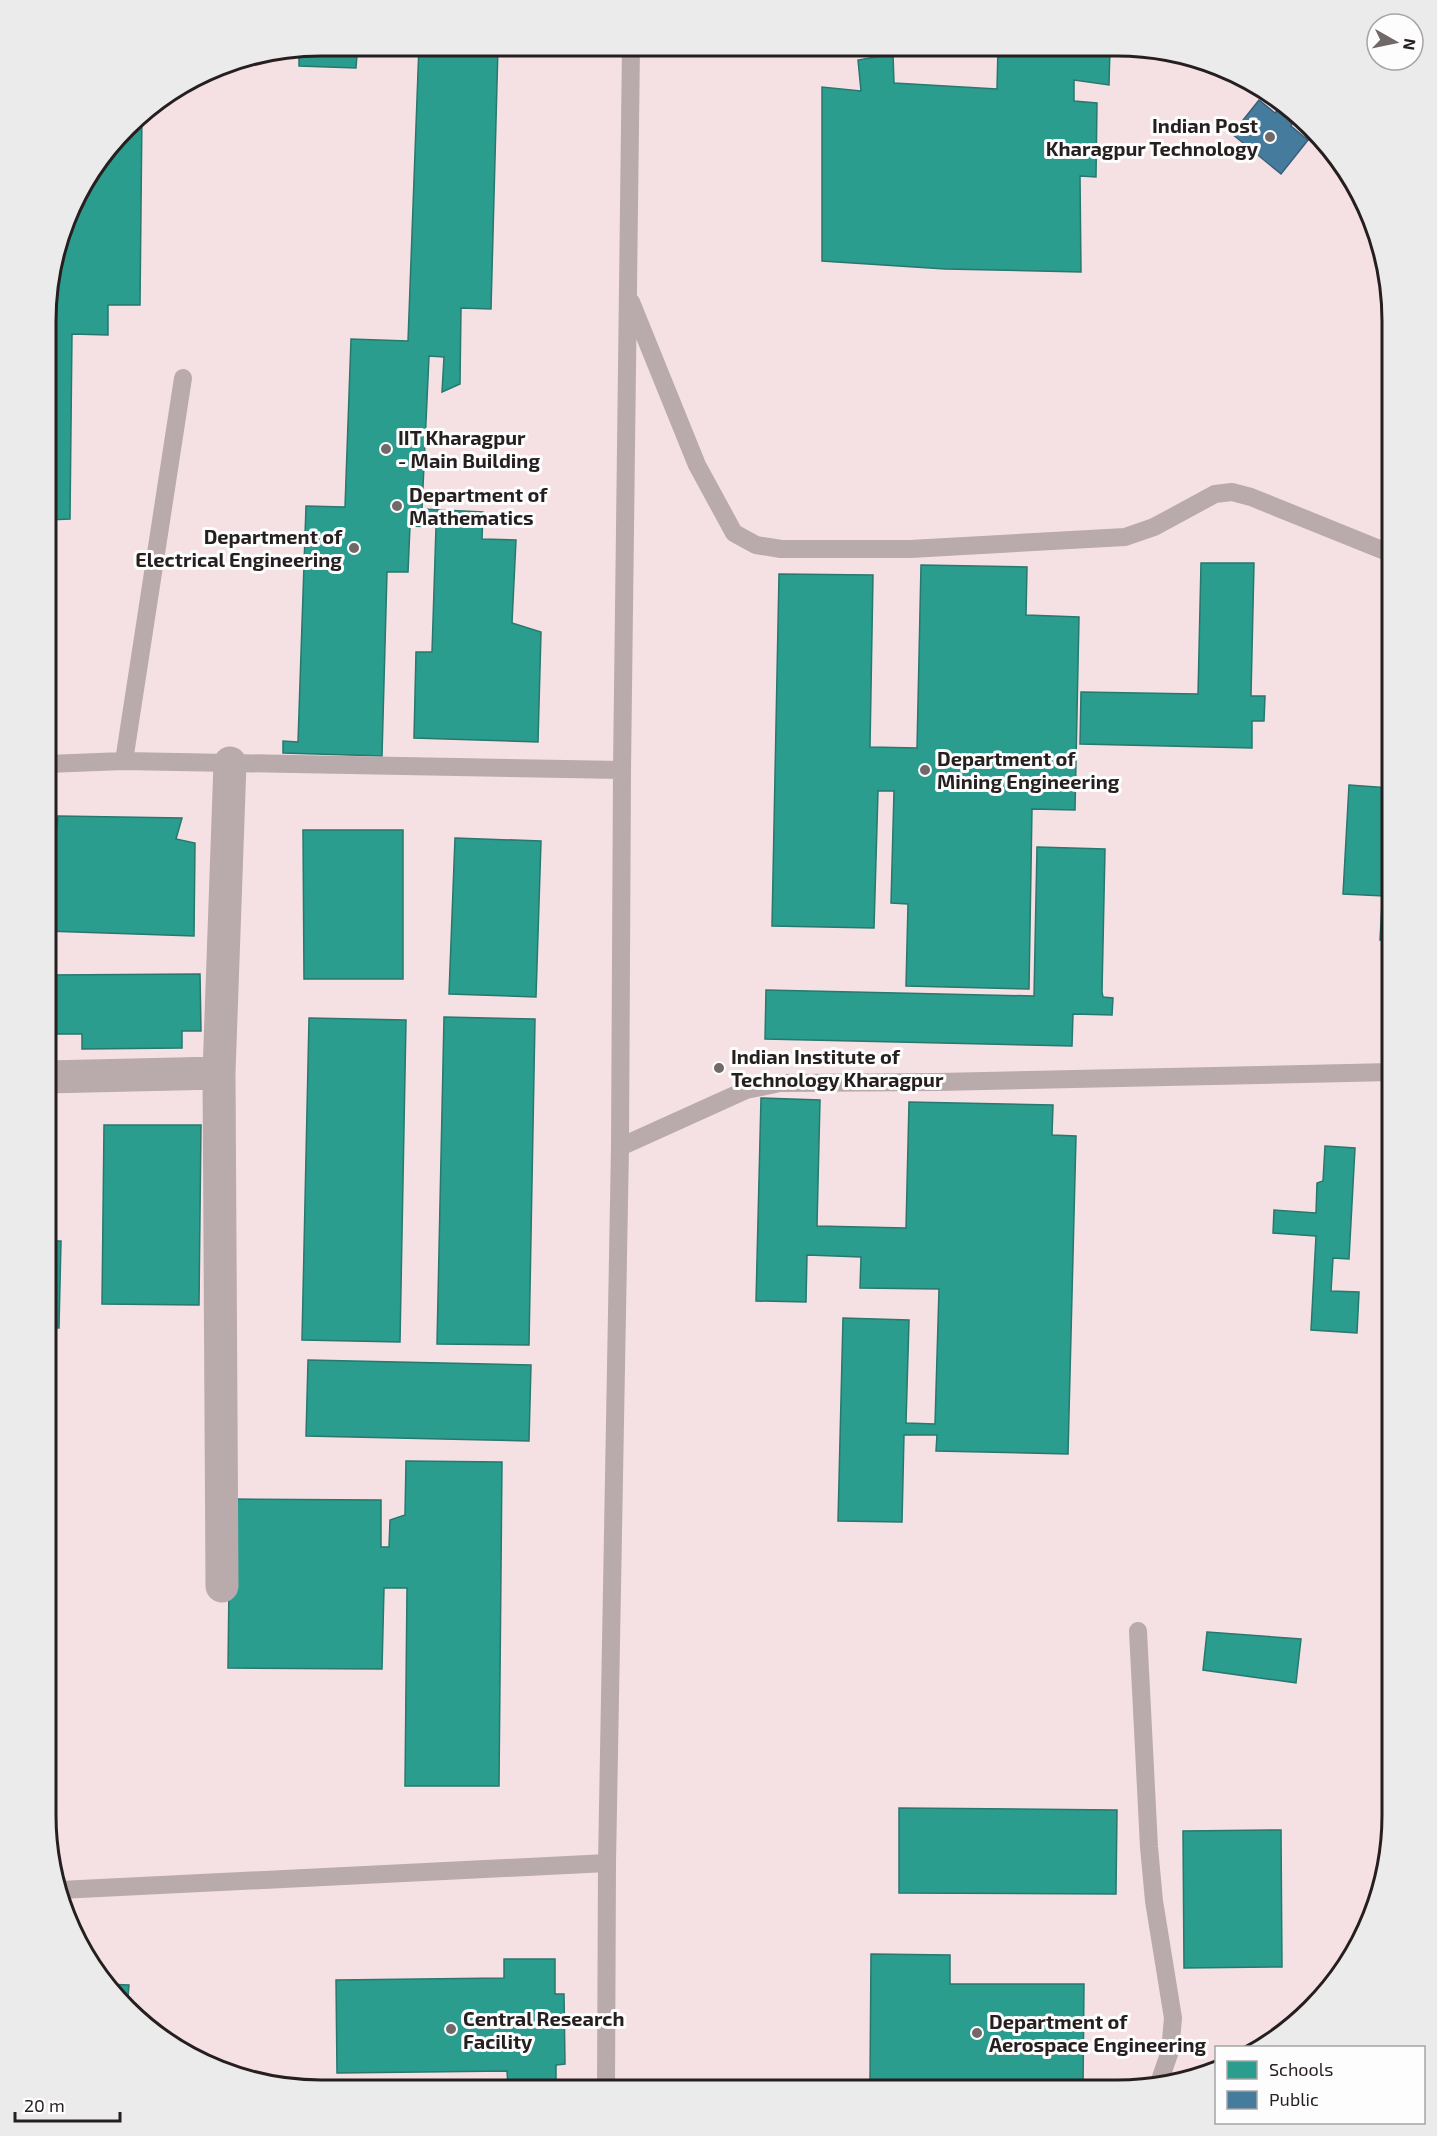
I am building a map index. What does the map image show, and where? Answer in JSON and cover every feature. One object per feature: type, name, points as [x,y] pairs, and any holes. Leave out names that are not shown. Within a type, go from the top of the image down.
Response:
[{"type":"street","points":[[222,1586],[219,1073],[230,763]]},
{"type":"street","points":[[56,1077],[219,1073]]},
{"type":"lane","points":[[606,2080],[607,1863],[620,1147],[631,56]]},
{"type":"lane","points":[[628,293],[697,465],[734,533],[756,545],[781,549],[910,549],[1125,537],[1154,527],[1215,494],[1232,492],[1251,497],[1382,550]]},
{"type":"lane","points":[[124,761],[183,378]]},
{"type":"lane","points":[[56,764],[124,761],[622,770]]},
{"type":"lane","points":[[620,1147],[746,1090],[780,1083],[938,1082],[1382,1072]]},
{"type":"lane","points":[[1138,1631],[1149,1847],[1154,1901],[1173,2018],[1170,2051],[1161,2076]]},
{"type":"lane","points":[[67,1890],[607,1863]]},
{"type":"shaded area","name":"Indian Institute of Technology Kharagpur","points":[[303,56],[1134,56],[1151,58],[1185,65],[1218,76],[1249,91],[1278,110],[1304,133],[1327,159],[1354,203],[1372,252],[1379,286],[1382,321],[1381,1833],[1376,1867],[1367,1901],[1354,1933],[1337,1963],[1304,2003],[1278,2026],[1247,2046],[1215,2046],[1215,2061],[1168,2075],[1134,2080],[303,2080],[269,2075],[235,2066],[203,2053],[173,2036],[146,2015],[121,1990],[100,1963],[83,1933],[65,1884],[56,1833],[56,303],[65,252],[83,203],[110,159],[133,133],[173,100],[203,83],[235,70]]},
{"type":"building: Schools","points":[[299,56],[357,56],[356,68],[299,66]]},
{"type":"building: Schools","name":"IIT Kharagpur - Main Building","points":[[419,56],[498,56],[491,309],[461,308],[460,384],[442,392],[444,357],[429,356],[422,509],[483,512],[482,539],[516,540],[512,623],[541,632],[538,742],[414,738],[416,652],[432,652],[436,527],[410,526],[408,572],[387,572],[382,756],[283,753],[283,741],[298,742],[306,506],[345,507],[351,339],[408,341]]},
{"type":"building: Schools","points":[[893,56],[894,83],[997,89],[998,56],[1110,56],[1109,85],[1074,80],[1074,101],[1097,103],[1096,177],[1080,176],[1081,272],[945,269],[822,261],[822,87],[861,91],[858,60]]},
{"type":"building: Schools","points":[[142,125],[140,305],[108,305],[108,335],[72,334],[70,519],[56,520],[56,303],[61,269],[70,235],[91,188],[110,159]]},
{"type":"building: Schools","name":"Department of Mining Engineering","points":[[1201,563],[1254,563],[1251,696],[1265,696],[1264,721],[1252,721],[1252,748],[1080,744],[1081,692],[1198,694]]},
{"type":"building: Schools","name":"Department of Mining Engineering","points":[[921,565],[1027,567],[1026,615],[1079,617],[1075,810],[1032,809],[1029,989],[906,986],[908,904],[891,903],[894,791],[878,791],[874,928],[772,926],[779,574],[873,575],[870,747],[917,748]]},
{"type":"building: Schools","points":[[1349,785],[1382,787],[1382,896],[1343,894]]},
{"type":"building: Schools","points":[[58,816],[182,818],[176,839],[195,843],[194,936],[56,931]]},
{"type":"building: Schools","points":[[303,830],[403,830],[403,979],[304,979]]},
{"type":"building: Schools","points":[[455,838],[541,841],[536,997],[449,994]]},
{"type":"building: Schools","name":"Department of Mining Engineering","points":[[1037,847],[1105,849],[1102,992],[1103,997],[1113,998],[1112,1015],[1073,1014],[1072,1046],[765,1039],[766,990],[1034,996]]},
{"type":"building: Schools","points":[[1382,903],[1382,940],[1380,940]]},
{"type":"building: Schools","points":[[200,974],[201,1031],[182,1031],[182,1048],[82,1049],[82,1034],[56,1034],[56,975]]},
{"type":"building: Schools","points":[[444,1017],[535,1019],[529,1345],[437,1344]]},
{"type":"building: Schools","points":[[309,1018],[406,1020],[400,1342],[302,1340]]},
{"type":"building: Schools","points":[[761,1098],[820,1100],[817,1226],[906,1228],[909,1102],[1053,1105],[1052,1135],[1076,1136],[1068,1454],[936,1451],[937,1435],[904,1435],[902,1522],[838,1521],[843,1318],[909,1320],[906,1423],[935,1424],[939,1289],[860,1288],[861,1257],[807,1255],[806,1302],[756,1301]]},
{"type":"building: Schools","points":[[104,1125],[201,1125],[199,1305],[102,1304]]},
{"type":"building: Schools","points":[[1325,1146],[1355,1148],[1349,1259],[1333,1258],[1331,1291],[1359,1292],[1357,1333],[1311,1330],[1316,1236],[1273,1233],[1274,1210],[1316,1213],[1317,1183],[1323,1181]]},
{"type":"building: Schools","points":[[56,1241],[61,1241],[59,1328],[56,1328]]},
{"type":"building: Schools","points":[[308,1360],[531,1365],[529,1441],[306,1436]]},
{"type":"building: Schools","points":[[406,1461],[502,1462],[499,1786],[405,1786],[407,1588],[384,1588],[382,1669],[228,1668],[230,1499],[381,1500],[381,1547],[389,1547],[390,1520],[405,1515]]},
{"type":"building: Schools","points":[[1207,1632],[1301,1639],[1296,1683],[1203,1670]]},
{"type":"building: Schools","points":[[899,1808],[1117,1810],[1116,1894],[899,1893]]},
{"type":"building: Schools","points":[[1281,1830],[1282,1967],[1184,1968],[1183,1831]]},
{"type":"building: Schools","name":"Department of Aerospace Engineering","points":[[871,1954],[950,1955],[950,1984],[1084,1984],[1083,2080],[870,2080]]},
{"type":"building: Schools","name":"Central Research Facility","points":[[504,1959],[555,1959],[555,1994],[564,1994],[565,2064],[556,2065],[556,2080],[508,2080],[507,2071],[337,2073],[336,1980],[504,1978]]},
{"type":"building: Schools","points":[[116,1985],[129,1985],[128,1998]]},
{"type":"building: Public","name":"Indian Post Kharagpur Technology","points":[[1259,100],[1275,113],[1278,110],[1292,122],[1291,126],[1308,140],[1281,174],[1232,134]]},
{"type":"place","name":"Indian Post Kharagpur Technology","points":[[1270,137]]},
{"type":"place","name":"IIT Kharagpur - Main Building","points":[[386,449]]},
{"type":"place","name":"Department of Mathematics","points":[[397,506]]},
{"type":"place","name":"Department of Electrical Engineering","points":[[354,548]]},
{"type":"place","name":"Department of Mining Engineering","points":[[925,770]]},
{"type":"place","name":"Indian Institute of Technology Kharagpur","points":[[719,1068]]},
{"type":"place","name":"Central Research Facility","points":[[451,2029]]},
{"type":"place","name":"Department of Aerospace Engineering","points":[[977,2033]]}]
